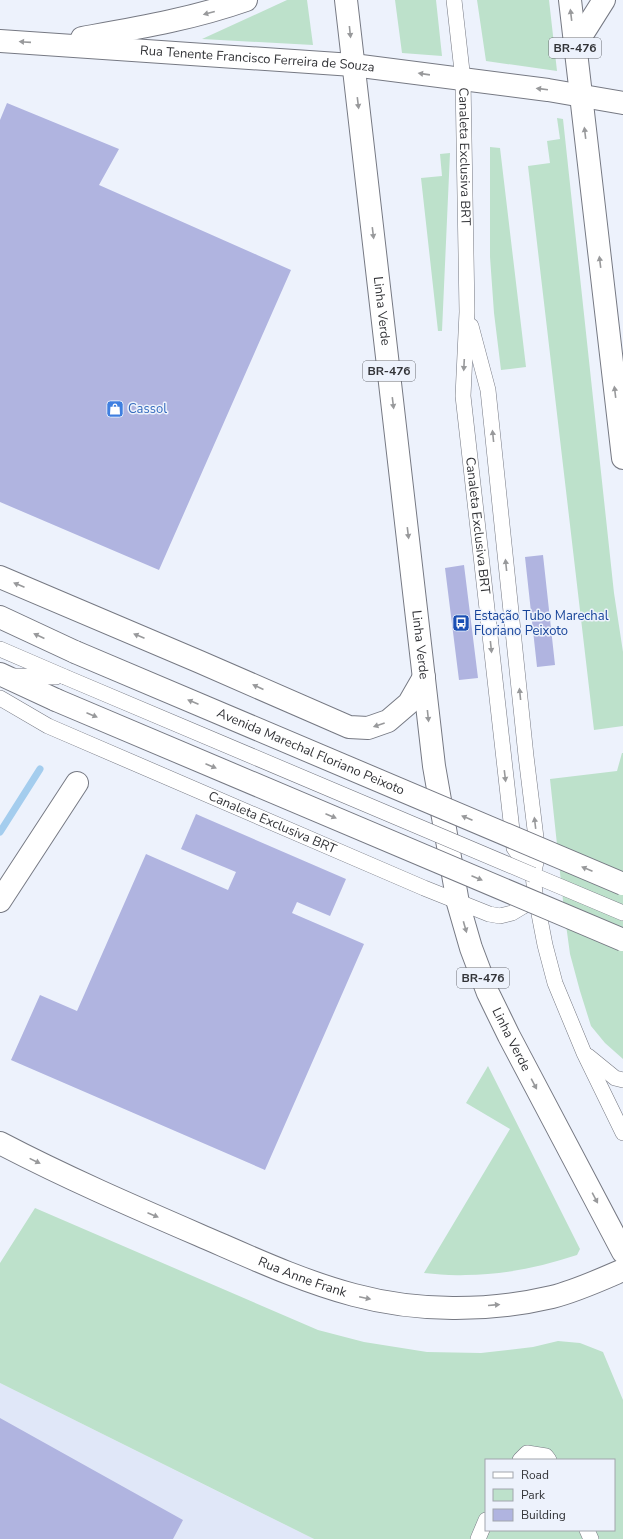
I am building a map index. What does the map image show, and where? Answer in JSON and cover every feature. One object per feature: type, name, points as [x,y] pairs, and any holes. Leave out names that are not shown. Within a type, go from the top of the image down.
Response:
[{"type":"main road","name":"Rua Tenente Francisco Ferreira de Souza","points":[[51,44],[176,21],[215,11],[246,0]]},
{"type":"main road","name":"Linha Verde","points":[[346,0],[434,766],[458,903],[471,948],[500,1017],[623,1252]]},
{"type":"main road","name":"BR-476","points":[[570,0],[623,458]]},
{"type":"main road","points":[[575,46],[604,0]]},
{"type":"main road","name":"Rua Tenente Francisco Ferreira de Souza","points":[[0,41],[353,65],[548,90],[623,103]]},
{"type":"main road","points":[[0,577],[349,727],[368,728],[388,721],[409,702],[424,677]]},
{"type":"main road","name":"Avenida Marechal Floriano Peixoto","points":[[0,618],[75,652],[623,884]]},
{"type":"main road","points":[[2,689],[56,700],[623,940]]},
{"type":"main road","points":[[0,901],[77,783]]},
{"type":"main road","name":"Rua Anne Frank","points":[[0,1143],[84,1185],[238,1252],[317,1283],[354,1295],[394,1304],[431,1308],[474,1307],[518,1303],[552,1297],[623,1270]]},
{"type":"lane","name":"Canaleta Exclusiva BRT","points":[[454,1],[463,80],[467,312],[463,396],[514,848],[533,876]]},
{"type":"lane","name":"Canaleta Exclusiva BRT","points":[[467,312],[488,390],[526,756],[538,854],[533,876],[535,893],[545,944],[555,983],[584,1053],[623,1133]]},
{"type":"lane","points":[[0,649],[623,913]]},
{"type":"lane","points":[[2,689],[65,677]]},
{"type":"lane","name":"Canaleta Exclusiva BRT","points":[[2,689],[48,726],[458,903],[489,914],[500,916],[512,913],[522,907],[535,893]]},
{"type":"lane","name":"Canaleta Exclusiva BRT","points":[[584,1053],[615,1078],[623,1080]]},
{"type":"lane","points":[[521,1459],[527,1453],[546,1456],[548,1459]]},
{"type":"lane","points":[[478,1539],[485,1522]]},
{"type":"shaded area","points":[[0,1383],[229,1497],[314,1539],[0,1539]]},
{"type":"green space","points":[[287,0],[307,0],[313,45],[202,39]]},
{"type":"green space","points":[[395,0],[436,0],[442,56],[402,53]]},
{"type":"green space","points":[[477,0],[549,0],[557,71],[486,61]]},
{"type":"green space","points":[[557,118],[563,119],[614,593],[623,652],[623,726],[594,730],[528,166],[550,163],[547,141],[560,139]]},
{"type":"green space","points":[[490,147],[500,148],[526,367],[501,370],[494,313],[490,257]]},
{"type":"green space","points":[[450,153],[442,331],[438,331],[421,178],[442,176],[440,154]]},
{"type":"green space","points":[[622,753],[623,1059],[605,1043],[591,1026],[570,954],[550,779],[617,771]]},
{"type":"green space","points":[[488,1066],[580,1249],[577,1255],[536,1267],[508,1272],[479,1275],[424,1273],[510,1129],[466,1103]]},
{"type":"green space","points":[[35,1208],[318,1330],[364,1342],[427,1352],[481,1353],[533,1347],[558,1341],[580,1343],[603,1352],[623,1400],[623,1539],[314,1539],[0,1383],[0,1263]]},
{"type":"building","name":"Cassol","points":[[7,103],[119,149],[99,185],[291,270],[159,570],[0,502],[0,120]]},
{"type":"building","name":"Estação Tubo Marechal Floriano Peixoto","points":[[543,555],[555,665],[537,667],[525,557]]},
{"type":"building","name":"Estação Tubo Marechal Floriano Peixoto","points":[[464,565],[478,678],[459,680],[445,568]]},
{"type":"building","points":[[196,814],[346,879],[330,916],[297,902],[292,913],[364,944],[265,1170],[11,1060],[40,995],[77,1011],[146,854],[228,890],[236,872],[181,849]]},
{"type":"building","points":[[0,1418],[183,1520],[173,1539],[0,1539]]},
{"type":"waterway","points":[[0,832],[40,769]]},
{"type":"place","name":"Cassol","points":[[115,409]]},
{"type":"place","name":"Estação Tubo Marechal Floriano Peixoto","points":[[461,623]]}]
